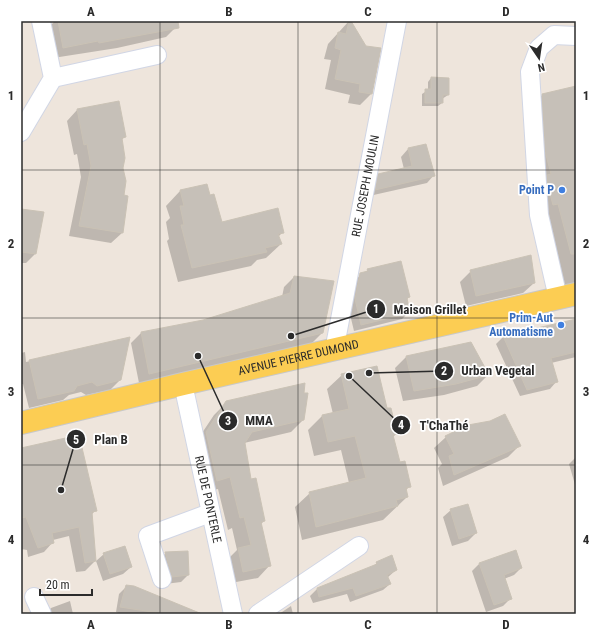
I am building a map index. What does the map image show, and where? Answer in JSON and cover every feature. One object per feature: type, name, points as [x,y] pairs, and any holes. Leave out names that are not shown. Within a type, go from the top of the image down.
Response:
[{"type":"main road","name":"AVENUE PIERRE DUMOND","points":[[21,424],[183,384],[334,351],[567,296]]},
{"type":"street","points":[[21,132],[53,78],[41,21]]},
{"type":"street","name":"RUE JOSEPH MOULIN","points":[[334,351],[398,21]]},
{"type":"street","points":[[567,296],[540,214],[530,72],[539,48],[554,35],[576,36]]},
{"type":"street","points":[[53,78],[158,55]]},
{"type":"street","name":"RUE DE PONTERLE","points":[[183,384],[233,614]]},
{"type":"street","points":[[162,579],[148,536],[210,513]]},
{"type":"street","points":[[258,614],[359,546]]},
{"type":"street","points":[[34,596],[42,614]]},
{"type":"building","points":[[58,21],[178,21],[179,28],[63,48]]},
{"type":"building","points":[[349,21],[351,21],[366,46],[381,48],[372,94],[359,92],[360,84],[335,79],[341,50],[335,48],[338,32],[346,34]]},
{"type":"building","points":[[431,77],[449,78],[449,95],[443,95],[443,103],[425,103],[425,89],[431,89]]},
{"type":"building","name":"Point P","points":[[576,86],[576,254],[571,254],[558,204],[553,205],[548,187],[547,175],[551,174],[545,151],[542,94]]},
{"type":"building","points":[[119,101],[126,137],[122,138],[125,158],[123,168],[126,181],[124,195],[128,196],[123,233],[79,226],[91,166],[87,144],[84,145],[77,109]]},
{"type":"building","points":[[426,144],[435,176],[375,190],[378,174],[412,166],[408,148]]},
{"type":"building","points":[[207,184],[210,195],[214,194],[222,222],[278,208],[284,233],[278,234],[282,244],[265,248],[267,252],[192,268],[181,225],[184,225],[180,206],[184,206],[180,190]]},
{"type":"building","points":[[21,209],[44,212],[36,254],[21,252]]},
{"type":"building","points":[[531,255],[535,283],[476,296],[470,270]]},
{"type":"building","points":[[401,261],[410,297],[407,298],[410,313],[361,325],[355,299],[360,273],[368,271],[367,269]]},
{"type":"building","points":[[294,276],[334,281],[323,333],[149,374],[141,332],[203,320],[290,293]]},
{"type":"building","points":[[576,319],[576,352],[551,358],[558,382],[527,390],[503,336]]},
{"type":"building","points":[[130,337],[121,380],[97,386],[92,382],[77,386],[74,391],[38,399],[29,360]]},
{"type":"building","points":[[471,342],[489,375],[456,384],[414,391],[406,356]]},
{"type":"building","points":[[377,366],[387,408],[391,408],[397,434],[393,435],[400,462],[405,461],[411,487],[406,488],[408,497],[396,500],[398,506],[316,527],[309,492],[366,478],[355,436],[328,442],[322,415],[349,409],[341,374]]},
{"type":"building","points":[[305,383],[304,393],[308,393],[304,420],[252,432],[245,443],[251,479],[256,478],[265,521],[261,522],[271,566],[243,572],[238,548],[251,545],[244,517],[240,518],[230,477],[217,481],[206,432],[226,401]]},
{"type":"building","points":[[505,414],[521,446],[454,475],[449,456],[454,454],[445,436],[468,425],[490,421]]},
{"type":"building","points":[[79,435],[97,511],[92,512],[96,561],[85,563],[79,527],[52,533],[54,543],[38,548],[26,517],[21,518],[21,448]]},
{"type":"building","points":[[468,504],[477,533],[459,539],[450,509]]},
{"type":"building","points":[[125,546],[132,567],[110,574],[103,553]]},
{"type":"building","points":[[516,550],[522,568],[504,575],[512,599],[494,605],[479,563]]},
{"type":"building","points":[[188,551],[189,575],[172,577],[165,552]]},
{"type":"building","points":[[392,555],[397,570],[387,575],[391,584],[356,596],[353,588],[319,597],[317,588],[377,564],[376,562]]},
{"type":"building","points":[[126,585],[134,586],[202,614],[165,614],[120,607]]},
{"type":"place","name":"Point P","points":[[562,190]]},
{"type":"place","name":"Prim-Aut Automatisme","points":[[561,325]]},
{"type":"place","name":"Maison Grillet","points":[[291,336]]},
{"type":"place","name":"MMA","points":[[198,356]]},
{"type":"place","name":"Urban Vegetal","points":[[369,373]]},
{"type":"place","name":"T'ChaThé","points":[[349,376]]},
{"type":"place","name":"Plan B","points":[[61,490]]}]
